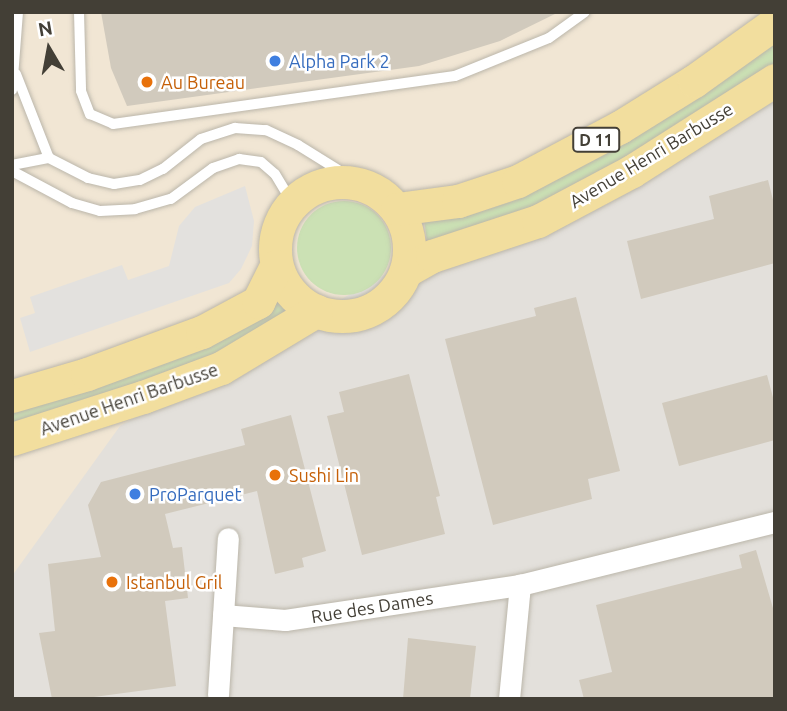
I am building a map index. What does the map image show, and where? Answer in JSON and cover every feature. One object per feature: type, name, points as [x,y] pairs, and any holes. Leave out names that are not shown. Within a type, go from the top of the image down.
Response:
[{"type":"main road","name":"D 11","points":[[397,209],[458,201],[518,181],[642,114],[694,81],[775,23]]},
{"type":"main road","name":"Avenue Henri Barbusse","points":[[407,270],[432,256],[538,221],[632,171],[775,80]]},
{"type":"main road","points":[[341,181],[359,183],[380,193],[397,209],[406,225],[410,243],[407,270],[390,296],[374,308],[355,315],[336,316],[316,311],[298,300],[285,285],[276,266],[274,243],[280,221],[292,202],[323,184],[341,181]]},
{"type":"main road","points":[[12,396],[87,374],[202,332],[258,302],[276,266]]},
{"type":"main road","name":"Avenue Henri Barbusse","points":[[12,439],[143,397],[221,368],[316,311]]},
{"type":"street","name":"Rue des Dames","points":[[223,615],[285,620],[520,584],[775,522]]},
{"type":"street","points":[[218,695],[228,538]]},
{"type":"street","points":[[509,699],[520,584]]},
{"type":"lane","points":[[12,90],[16,74],[18,12]]},
{"type":"lane","points":[[79,12],[81,91],[90,114],[113,124],[455,76],[549,38],[585,12]]},
{"type":"lane","points":[[16,74],[50,158],[88,178],[114,184],[140,180],[163,169],[201,139],[235,128],[266,130],[298,145],[359,183]]},
{"type":"lane","points":[[12,168],[50,158]]},
{"type":"lane","points":[[12,168],[72,203],[100,211],[135,209],[171,199],[213,168],[239,159],[261,162],[275,174],[292,202]]},
{"type":"shaded area","points":[[12,12],[775,12],[12,699]]},
{"type":"shaded area","points":[[775,51],[775,699],[12,699],[12,576],[120,426]]},
{"type":"shaded area","points":[[245,186],[254,221],[252,246],[241,269],[229,283],[30,352],[20,318],[35,313],[30,297],[122,265],[128,280],[169,266],[179,226],[195,207]]},
{"type":"green space","points":[[775,41],[775,64],[641,150],[515,218],[427,242],[424,219]]},
{"type":"green space","points":[[344,201],[362,204],[377,215],[388,230],[391,248],[388,266],[377,281],[362,292],[344,295],[326,292],[311,281],[300,266],[297,248],[300,230],[311,215],[326,204]]},
{"type":"green space","points":[[280,291],[298,310],[207,361],[12,426],[12,409]]},
{"type":"building","name":"Alpha Park 2","points":[[101,12],[559,12],[500,41],[419,66],[127,106],[111,68]]},
{"type":"building","points":[[768,180],[775,208],[775,263],[641,299],[627,241],[714,219],[709,196]]},
{"type":"building","points":[[576,297],[620,471],[588,479],[592,499],[493,525],[445,339],[536,316],[534,308]]},
{"type":"building","points":[[409,374],[440,496],[436,497],[445,534],[362,555],[327,416],[344,412],[339,392]]},
{"type":"building","points":[[767,375],[775,405],[775,440],[679,466],[662,403]]},
{"type":"building","points":[[291,415],[326,551],[302,558],[304,567],[275,574],[257,491],[165,514],[173,548],[182,547],[188,598],[165,601],[176,686],[79,699],[52,699],[39,633],[55,631],[48,564],[101,557],[88,505],[101,482],[245,445],[241,429]]},
{"type":"building","points":[[756,550],[775,615],[775,699],[584,699],[579,680],[612,672],[596,605],[742,568],[739,555]]},
{"type":"building","points":[[408,638],[476,646],[470,699],[403,699]]},
{"type":"place","name":"Alpha Park 2","points":[[275,61]]},
{"type":"place","name":"Au Bureau","points":[[147,82]]},
{"type":"place","name":"Sushi Lin","points":[[275,475]]},
{"type":"place","name":"ProParquet","points":[[135,494]]},
{"type":"place","name":"Istanbul Gril","points":[[112,582]]}]
